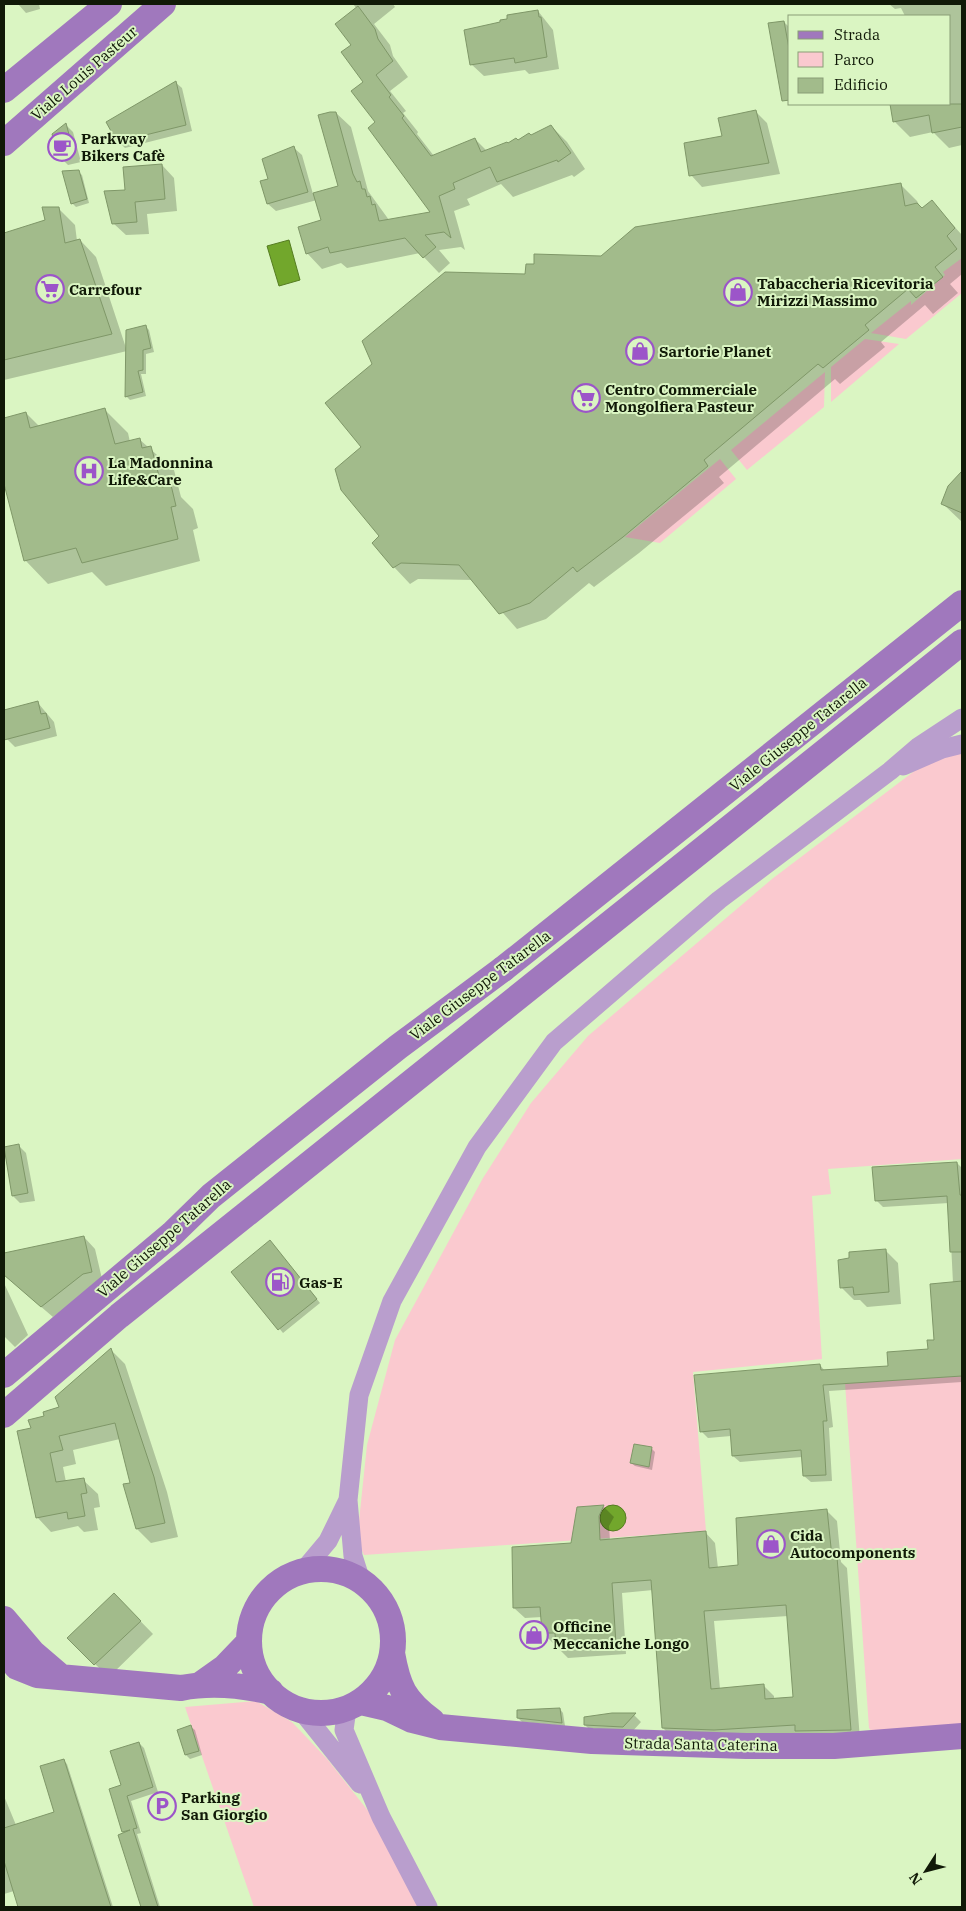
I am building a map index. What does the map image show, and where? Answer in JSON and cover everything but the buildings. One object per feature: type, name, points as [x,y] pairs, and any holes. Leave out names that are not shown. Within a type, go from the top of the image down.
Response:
[{"type":"main road","points":[[4,90],[109,4]]},
{"type":"main road","name":"Viale Louis Pasteur","points":[[4,142],[163,4]]},
{"type":"main road","name":"Viale Giuseppe Tatarella","points":[[4,1375],[172,1234],[211,1196],[398,1047],[503,970],[962,603]]},
{"type":"main road","name":"Viale Giuseppe Tatarella","points":[[12,1407],[376,1110],[962,642]]},
{"type":"main road","points":[[392,1653],[386,1672],[375,1689],[354,1705],[325,1713],[300,1710],[289,1705],[271,1692],[259,1677],[252,1660],[249,1642],[252,1623],[258,1606],[270,1590],[285,1579],[302,1572],[333,1570],[361,1581],[376,1595],[387,1613],[392,1633],[392,1653],[397,1679],[402,1691],[413,1706],[440,1727]]},
{"type":"main road","points":[[4,1619],[32,1652],[60,1676]]},
{"type":"main road","points":[[201,1684],[225,1667],[249,1642]]},
{"type":"main road","points":[[4,1651],[17,1666],[37,1674],[181,1688],[201,1684],[249,1687],[271,1692]]},
{"type":"main road","name":"Strada Santa Caterina","points":[[354,1705],[387,1708],[412,1720],[440,1727],[592,1741],[746,1746],[863,1745],[962,1736]]},
{"type":"street","points":[[361,1581],[353,1556],[348,1500],[359,1395],[392,1301],[476,1148],[554,1042],[719,900],[890,771],[918,747],[962,718]]},
{"type":"street","points":[[890,771],[942,749],[962,744]]},
{"type":"street","points":[[302,1572],[328,1541],[348,1500]]},
{"type":"street","points":[[354,1705],[344,1730],[381,1816],[428,1907]]},
{"type":"street","points":[[300,1710],[350,1770],[381,1816]]},
{"type":"green space","points":[[962,258],[962,293],[906,339],[871,333],[911,301],[911,305],[945,275],[943,272]]},
{"type":"green space","points":[[865,339],[899,344],[831,402],[831,367]]},
{"type":"green space","points":[[825,372],[824,407],[747,470],[731,450]]},
{"type":"green space","points":[[720,459],[736,479],[660,543],[625,537]]},
{"type":"green space","points":[[962,750],[962,1159],[828,1169],[831,1194],[812,1196],[822,1359],[693,1372],[706,1531],[364,1555],[357,1540],[367,1445],[395,1340],[483,1178],[531,1103],[588,1036],[772,879],[921,766]]},
{"type":"green space","points":[[962,1376],[962,1725],[873,1733],[869,1728],[845,1383]]},
{"type":"green space","points":[[256,1701],[292,1722],[328,1760],[369,1812],[422,1907],[254,1907],[185,1707]]},
{"type":"shaded area","points":[[289,240],[300,280],[279,286],[267,246]]},
{"type":"shaded area","points":[[613,1505],[622,1509],[626,1518],[622,1527],[613,1531],[604,1527],[600,1518],[604,1509]]},
{"type":"place","name":"Parkway Bikers Cafè","points":[[62,147]]},
{"type":"place","name":"Carrefour","points":[[50,289]]},
{"type":"place","name":"Tabaccheria Ricevitoria Mirizzi Massimo","points":[[738,292]]},
{"type":"place","name":"Sartorie Planet","points":[[640,351]]},
{"type":"place","name":"Centro Commerciale Mongolfiera Pasteur","points":[[586,398]]},
{"type":"place","name":"La Madonnina Life&Care","points":[[89,471]]},
{"type":"place","name":"Gas-E","points":[[280,1282]]},
{"type":"place","name":"Cida Autocomponents","points":[[771,1544]]},
{"type":"place","name":"Officine Meccaniche Longo","points":[[534,1635]]},
{"type":"place","name":"Parking San Giorgio","points":[[162,1806]]}]
